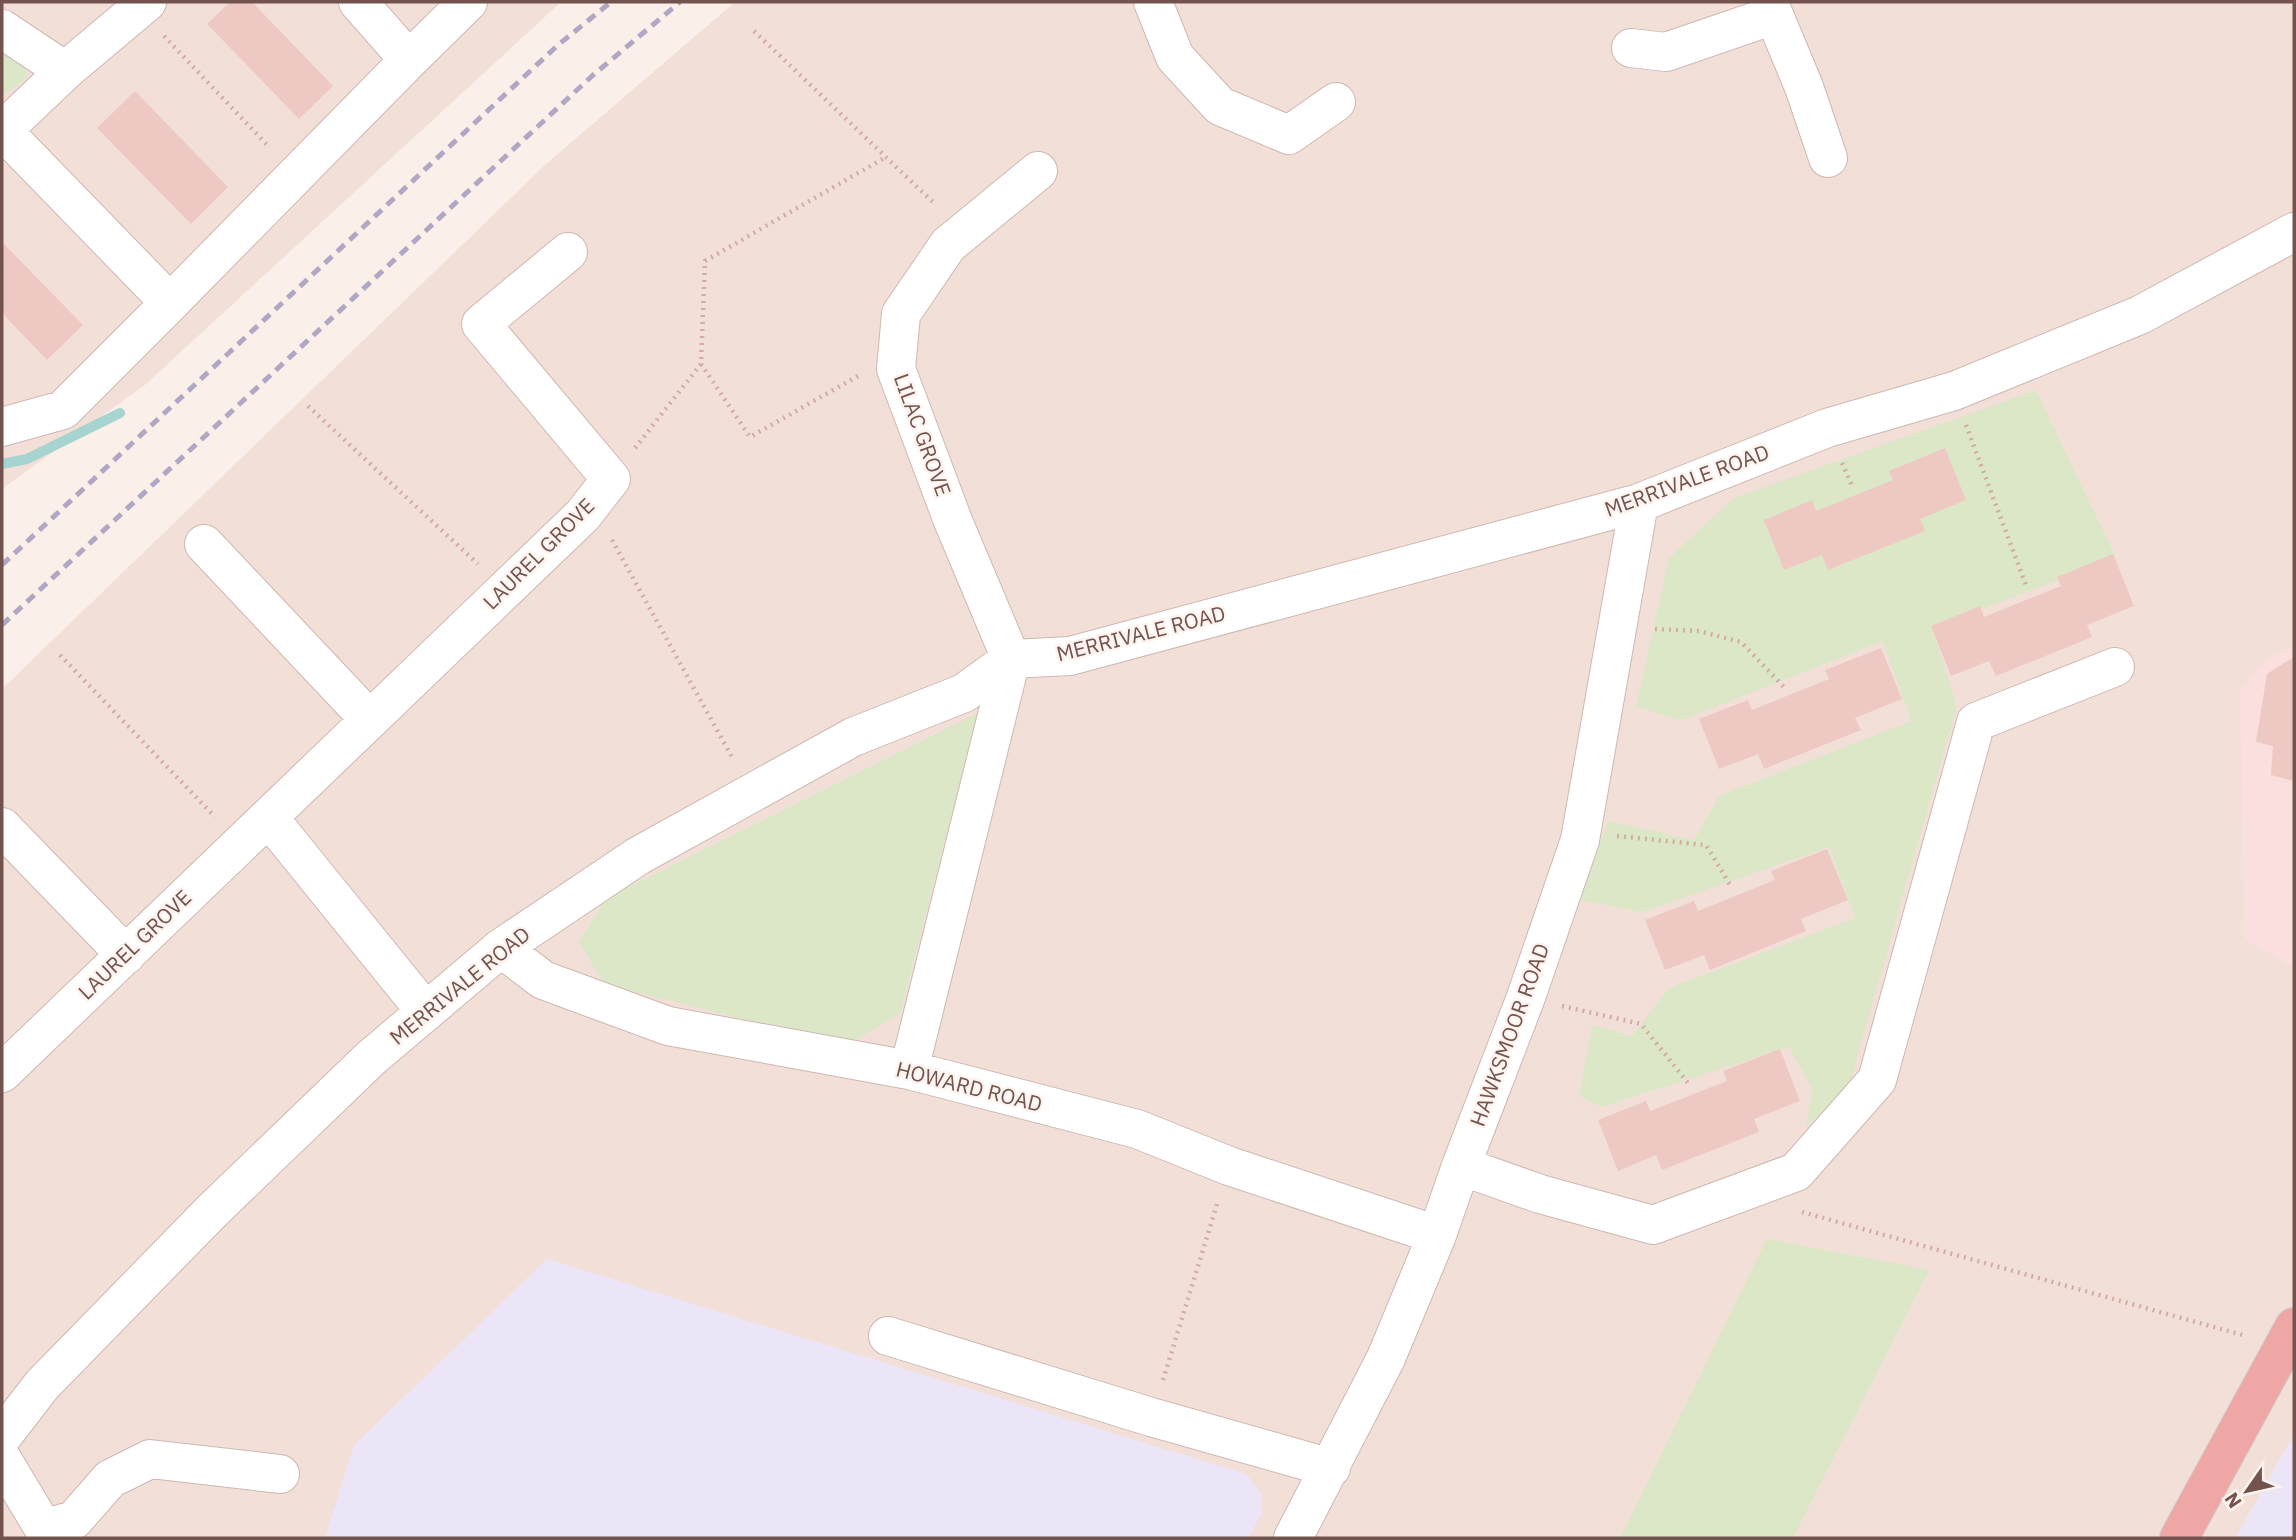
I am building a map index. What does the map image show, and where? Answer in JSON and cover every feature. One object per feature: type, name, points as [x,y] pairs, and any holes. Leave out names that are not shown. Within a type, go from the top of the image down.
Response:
[{"type":"highway","points":[[2179,1538],[2289,1337]]},
{"type":"street","points":[[358,2],[409,60]]},
{"type":"street","points":[[2,427],[63,410],[468,2]]},
{"type":"street","points":[[1153,2],[1175,57],[1220,106],[1289,135],[1336,102]]},
{"type":"street","points":[[143,6],[65,71],[2,131],[170,303]]},
{"type":"street","points":[[1654,61],[1771,9],[1804,87],[1828,158]]},
{"type":"street","points":[[2,29],[65,71]]},
{"type":"street","name":"LILAC GROVE","points":[[1011,659],[953,522],[896,369],[901,314],[948,245],[1038,171]]},
{"type":"street","name":"MERRIVALE ROAD","points":[[2,1437],[43,1385],[211,1212],[371,1058],[501,948],[638,856],[853,737],[964,693],[1011,659],[1070,656],[1639,503],[1827,428],[1954,391],[2140,315],[2294,232]]},
{"type":"street","name":"LAUREL GROVE","points":[[2,1073],[583,515],[601,491],[481,324],[568,252]]},
{"type":"street","name":"HAWKSMOOR ROAD","points":[[1293,1538],[1386,1358],[1437,1236],[1526,997],[1581,831],[1639,503]]},
{"type":"street","points":[[204,544],[370,720]]},
{"type":"street","points":[[909,1070],[1011,659]]},
{"type":"street","points":[[1461,1166],[1540,1194],[1653,1225],[1796,1171],[1877,1080],[1976,722],[2115,667]]},
{"type":"street","points":[[269,818],[426,1012]]},
{"type":"street","points":[[2,827],[126,955]]},
{"type":"street","name":"HOWARD ROAD","points":[[501,948],[543,980],[668,1026],[909,1070],[1137,1129],[1229,1166],[1437,1236]]},
{"type":"street","points":[[888,1336],[1151,1418],[1331,1468]]},
{"type":"street","points":[[2,1459],[45,1534],[74,1520],[110,1479],[150,1459],[280,1474]]},
{"type":"path","points":[[143,6],[295,176]]},
{"type":"path","points":[[754,30],[964,232]]},
{"type":"path","points":[[752,793],[601,491],[701,365],[705,261],[886,157]]},
{"type":"path","points":[[701,365],[750,437],[876,366],[896,369]]},
{"type":"path","points":[[1954,391],[2027,588]]},
{"type":"path","points":[[308,406],[504,589]]},
{"type":"path","points":[[1617,627],[1699,631],[1741,642],[1784,687]]},
{"type":"path","points":[[60,655],[240,844]]},
{"type":"path","points":[[1581,831],[1706,845],[1732,888]]},
{"type":"path","points":[[1526,997],[1641,1024],[1688,1083]]},
{"type":"path","points":[[1151,1418],[1229,1166]]},
{"type":"path","points":[[1738,1194],[2289,1337]]},
{"type":"shaded area","points":[[2,2],[561,2],[146,384],[2,489]]},
{"type":"shaded area","points":[[735,2],[2294,2],[2294,1538],[2,1538],[2,689],[546,164]]},
{"type":"shaded area","points":[[2294,648],[2294,967],[2245,940],[2240,693],[2255,670],[2276,655]]},
{"type":"shaded area","points":[[547,1259],[1246,1474],[1261,1493],[1262,1513],[1248,1538],[325,1538],[354,1445]]},
{"type":"shaded area","points":[[2294,1434],[2294,1538],[2235,1538]]},
{"type":"green space","points":[[2,47],[21,56],[28,77],[2,96]]},
{"type":"green space","points":[[2036,390],[2116,558],[1932,628],[1957,706],[1847,1093],[1806,1126],[1812,1088],[1789,1047],[1601,1107],[1579,1096],[1592,1025],[1632,1036],[1669,988],[1855,918],[1829,847],[1642,912],[1580,900],[1608,821],[1694,840],[1719,796],[1911,721],[1883,641],[1682,720],[1636,707],[1669,558],[1734,498]]},
{"type":"green space","points":[[978,713],[900,1014],[846,1045],[604,984],[579,942],[605,899]]},
{"type":"green space","points":[[1767,1239],[1929,1270],[1793,1538],[1620,1538]]},
{"type":"building","points":[[230,2],[252,2],[333,86],[299,119],[207,24]]},
{"type":"building","points":[[135,91],[228,187],[191,224],[97,128]]},
{"type":"building","points":[[2,242],[83,325],[47,360],[2,313]]},
{"type":"building","points":[[1945,448],[1966,500],[1920,519],[1925,531],[1828,570],[1822,555],[1784,570],[1764,520],[1812,500],[1816,511],[1893,480],[1889,471]]},
{"type":"building","points":[[2113,554],[2134,606],[2087,625],[2092,637],[1996,676],[1989,661],[1951,676],[1931,626],[1980,606],[1984,617],[2061,586],[2057,577]]},
{"type":"building","points":[[1881,648],[1902,699],[1855,718],[1861,730],[1764,769],[1758,754],[1719,769],[1699,719],[1748,700],[1752,710],[1829,679],[1825,670]]},
{"type":"building","points":[[2292,658],[2294,781],[2271,775],[2273,746],[2256,742],[2267,674]]},
{"type":"building","points":[[1827,849],[1848,900],[1801,919],[1806,931],[1710,970],[1704,955],[1665,970],[1645,920],[1694,901],[1698,911],[1775,880],[1771,871]]},
{"type":"building","points":[[1780,1049],[1800,1101],[1754,1119],[1759,1132],[1662,1170],[1656,1155],[1618,1171],[1598,1120],[1646,1101],[1650,1111],[1727,1081],[1723,1071]]},
{"type":"waterway","points":[[2,464],[27,459],[120,413]]},
{"type":"railway","points":[[2,565],[558,45],[611,2]]},
{"type":"railway","points":[[2,625],[592,76],[680,2]]}]
